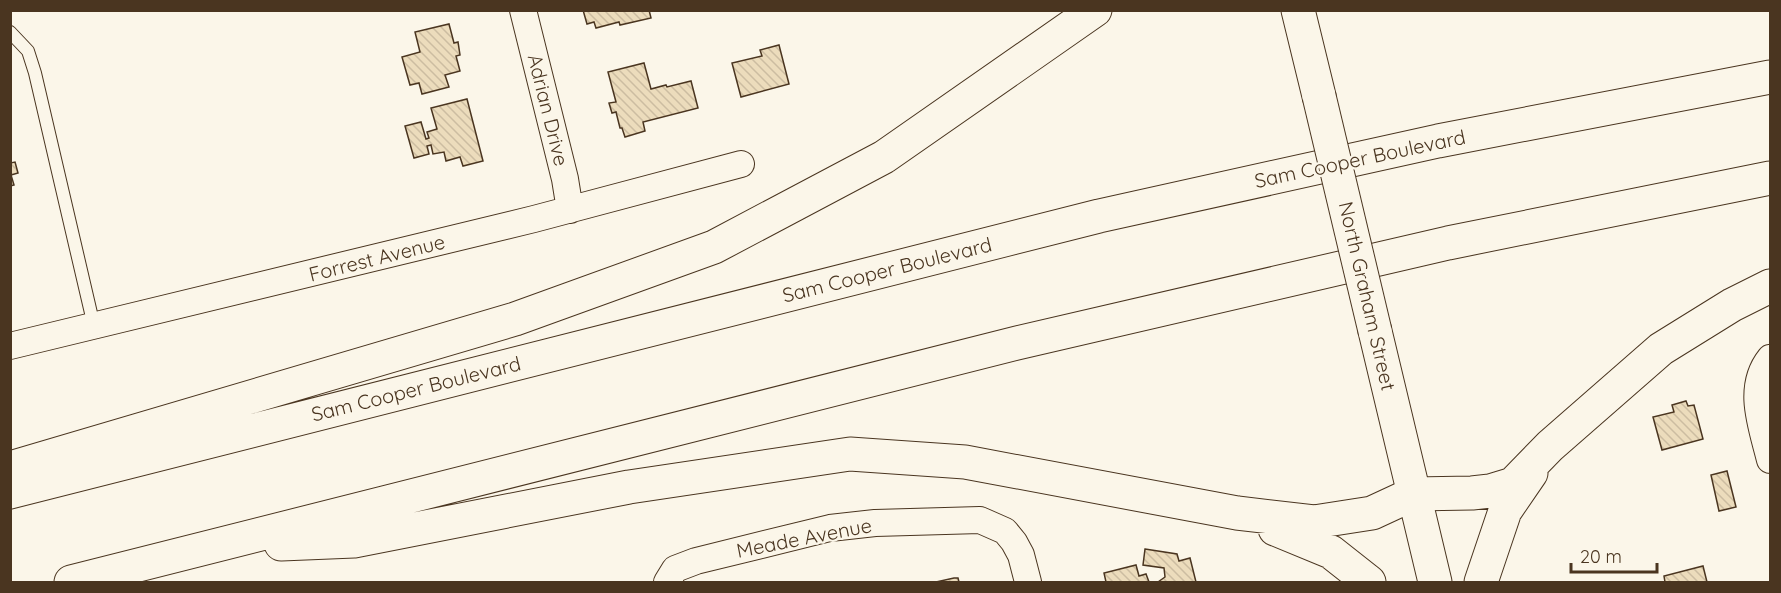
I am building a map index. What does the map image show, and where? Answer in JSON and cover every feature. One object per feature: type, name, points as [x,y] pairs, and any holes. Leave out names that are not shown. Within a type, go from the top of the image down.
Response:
[{"type":"main road","points":[[10,468],[514,319],[714,247],[884,157],[1095,10]]},
{"type":"main road","name":"North Graham Street","points":[[1298,10],[1435,582]]},
{"type":"main road","name":"Sam Cooper Boulevard","points":[[10,492],[1099,216],[1438,141],[1770,77]]},
{"type":"main road","points":[[71,582],[1017,343],[1448,243],[1770,178]]},
{"type":"main road","points":[[210,547],[354,541],[629,487],[850,454],[965,462],[1237,513],[1314,522],[1372,513],[1413,494],[1481,492],[1513,484],[1550,446],[1661,349],[1732,305],[1770,286]]},
{"type":"main road","points":[[1481,582],[1505,511],[1550,446]]},
{"type":"main road","points":[[1237,513],[1331,552],[1369,582]]},
{"type":"street","name":"Adrian Drive","points":[[523,10],[565,179],[570,210]]},
{"type":"street","name":"Forrest Avenue","points":[[10,346],[570,210],[741,164]]},
{"type":"street","points":[[1770,358],[1763,367],[1756,399],[1770,460]]},
{"type":"street","name":"Meade Avenue","points":[[671,576],[696,561],[830,528],[875,523],[980,520],[1005,531],[1014,542],[1021,555],[1028,582]]},
{"type":"lane","points":[[10,32],[28,51],[35,73],[94,326]]},
{"type":"building","points":[[583,10],[649,10],[651,18],[596,28],[594,22],[587,24]]},
{"type":"building","points":[[449,24],[454,43],[458,42],[460,55],[456,56],[460,71],[445,75],[449,87],[422,94],[419,83],[410,85],[402,57],[420,52],[415,32]]},
{"type":"building","points":[[779,45],[789,84],[741,97],[732,63],[762,56],[760,50]]},
{"type":"building","points":[[644,63],[651,89],[691,81],[698,108],[643,122],[645,131],[625,137],[616,112],[612,113],[609,103],[616,102],[608,72]]},
{"type":"building","points":[[467,99],[483,161],[463,166],[460,157],[446,161],[444,152],[433,154],[431,145],[427,146],[429,154],[414,158],[405,126],[421,122],[426,139],[429,138],[427,132],[437,129],[431,108]]},
{"type":"building","points":[[15,162],[18,173],[11,175],[14,185],[10,186],[10,163]]},
{"type":"building","points":[[1686,401],[1688,406],[1694,405],[1703,439],[1662,450],[1653,417],[1674,412],[1672,405]]},
{"type":"building","points":[[1727,471],[1736,507],[1719,511],[1711,475]]},
{"type":"building","points":[[1145,549],[1177,554],[1179,561],[1190,558],[1196,582],[1158,582],[1165,577],[1164,568],[1143,565]]},
{"type":"building","points":[[1136,565],[1139,576],[1146,574],[1149,582],[1106,582],[1104,573]]},
{"type":"building","points":[[1703,566],[1707,582],[1665,582],[1664,576]]},
{"type":"building","points":[[958,578],[959,582],[936,582]]}]
